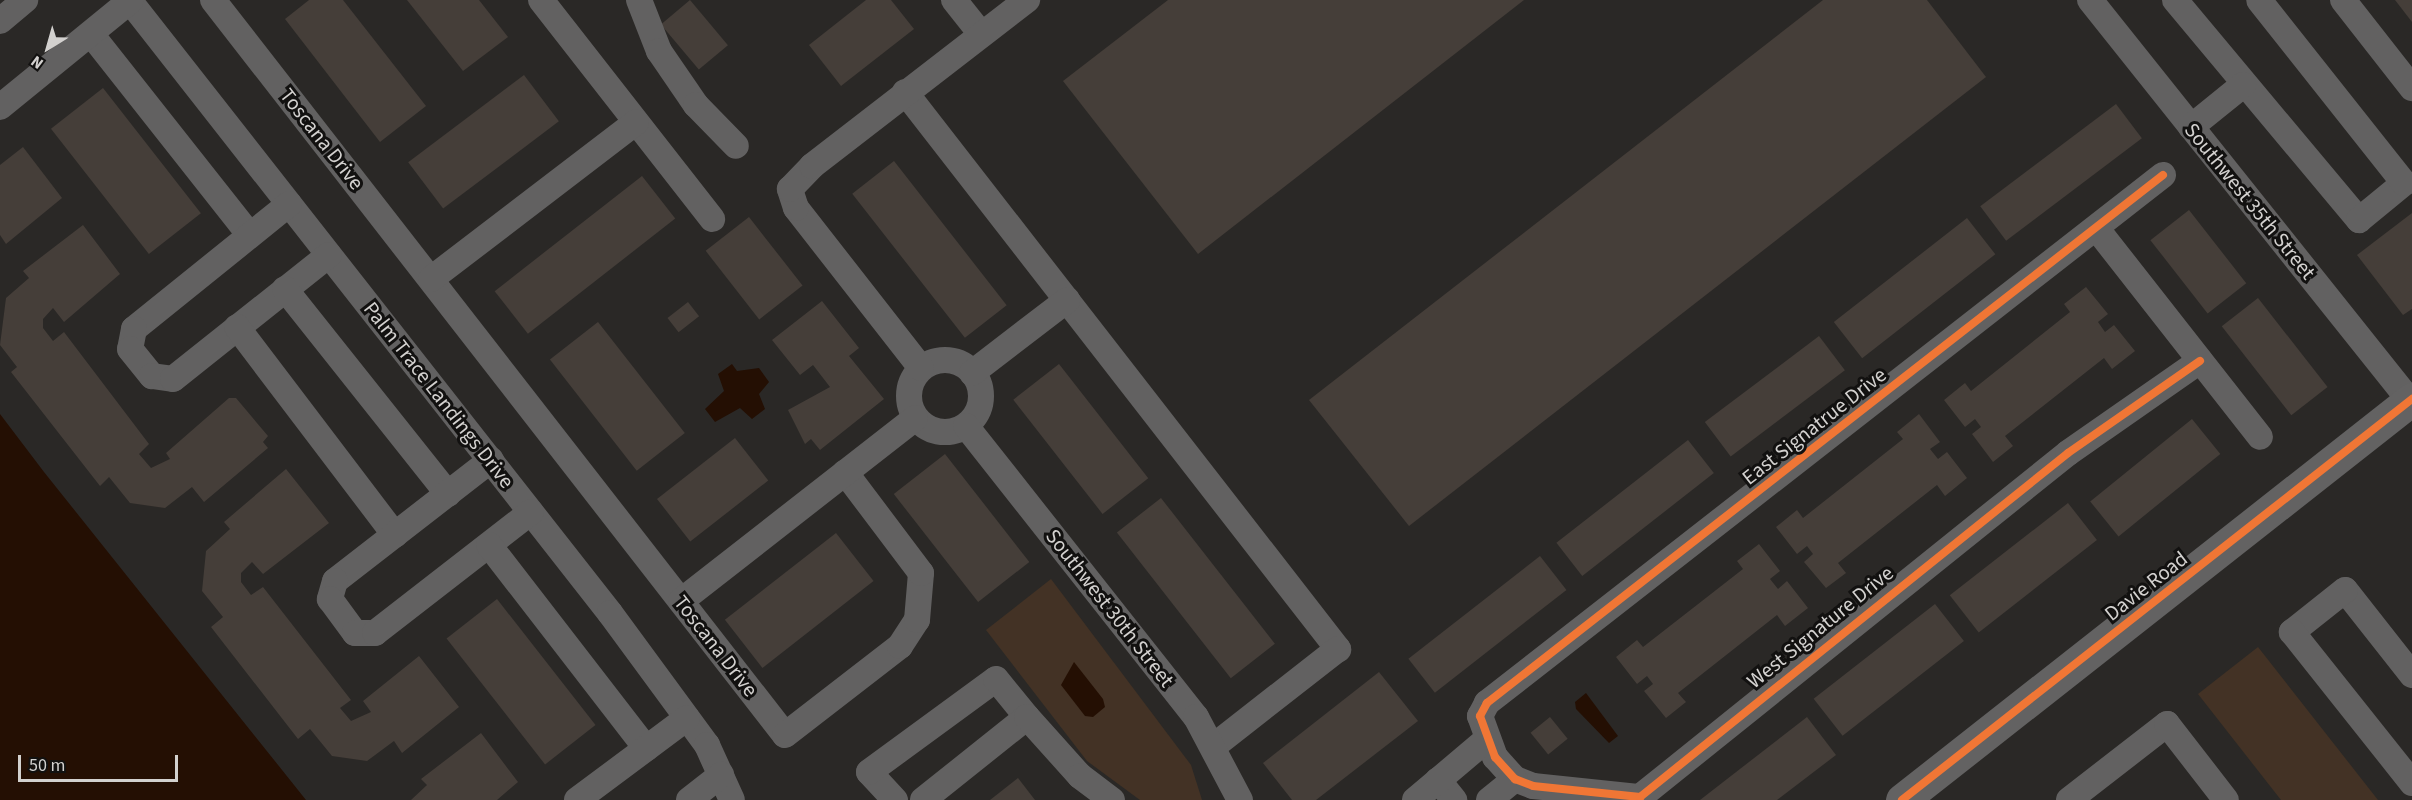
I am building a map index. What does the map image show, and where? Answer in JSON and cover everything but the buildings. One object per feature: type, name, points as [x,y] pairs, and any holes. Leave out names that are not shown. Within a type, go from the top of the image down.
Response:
[{"type":"main road","name":"Davie Road","points":[[1902,800],[2411,400]]},
{"type":"street","points":[[0,21],[25,0]]},
{"type":"street","name":"Toscana Drive","points":[[213,0],[786,735],[900,645],[917,620],[921,573],[845,472]]},
{"type":"street","points":[[541,0],[712,219]]},
{"type":"street","points":[[639,0],[659,51],[696,105],[736,146]]},
{"type":"street","points":[[954,0],[981,34]]},
{"type":"street","points":[[921,368],[796,208],[790,189],[795,180],[905,92],[1027,0]]},
{"type":"street","name":"Southwest 35th Street","points":[[2090,0],[2411,400]]},
{"type":"street","points":[[2175,0],[2243,85],[2359,220],[2408,180],[2259,0]]},
{"type":"street","points":[[2343,0],[2412,88]]},
{"type":"street","points":[[0,107],[129,1]]},
{"type":"street","name":"Palm Trace Landings Drive","points":[[129,1],[491,460],[687,718],[721,775],[732,800]]},
{"type":"street","points":[[91,34],[250,235]]},
{"type":"street","points":[[2191,127],[2243,85]]},
{"type":"street","points":[[905,92],[1338,649],[1214,746]]},
{"type":"street","points":[[431,279],[636,122]]},
{"type":"street","name":"East Signatrue Drive","points":[[1486,740],[1480,716],[1487,703],[2097,229],[2163,175]]},
{"type":"street","points":[[289,204],[134,329],[130,349],[152,376],[172,379],[329,255]]},
{"type":"street","points":[[2097,229],[2260,437]]},
{"type":"street","points":[[285,289],[448,494]]},
{"type":"street","points":[[972,372],[1067,300]]},
{"type":"street","points":[[237,327],[395,535]]},
{"type":"street","points":[[954,360],[972,372],[981,396],[966,426],[939,432],[915,418],[908,392],[921,368],[954,360]]},
{"type":"street","name":"West Signature Drive","points":[[1515,779],[1533,786],[1640,797],[2068,453],[2200,361]]},
{"type":"street","points":[[681,601],[915,418]]},
{"type":"street","name":"Southwest 30th Street","points":[[966,426],[1214,746],[1240,800]]},
{"type":"street","points":[[491,460],[335,582],[330,599],[355,633],[375,633],[531,512]]},
{"type":"street","points":[[489,545],[646,748]]},
{"type":"street","points":[[2412,675],[2345,590],[2292,632],[2412,783]]},
{"type":"street","points":[[895,800],[869,772],[996,678],[1080,776],[1112,800]]},
{"type":"street","points":[[923,800],[1028,717]]},
{"type":"street","points":[[577,800],[687,718]]},
{"type":"street","points":[[2073,799],[2167,724],[2226,800]]},
{"type":"street","points":[[1415,800],[1446,790],[1486,740],[1515,779],[1489,800]]},
{"type":"street","points":[[689,800],[721,775]]},
{"type":"shaded area","points":[[732,364],[737,371],[759,368],[769,382],[759,394],[765,409],[752,419],[740,408],[715,422],[705,409],[724,391],[718,374]]},
{"type":"shaded area","points":[[0,414],[44,472],[306,800],[0,800]]},
{"type":"shaded area","points":[[1051,579],[1191,765],[1202,800],[1140,800],[1087,761],[986,630]]},
{"type":"shaded area","points":[[2258,647],[2378,800],[2281,800],[2198,694]]},
{"type":"shaded area","points":[[1074,662],[1103,699],[1105,707],[1093,717],[1085,716],[1061,685]]},
{"type":"shaded area","points":[[1586,693],[1618,736],[1609,743],[1576,709],[1575,702]]},
{"type":"cycle path","points":[[2163,175],[1487,703],[1480,716],[1495,757],[1515,779],[1533,786],[1640,797],[2068,453],[2200,361]]},
{"type":"cycle path","points":[[1902,800],[2412,399]]}]
